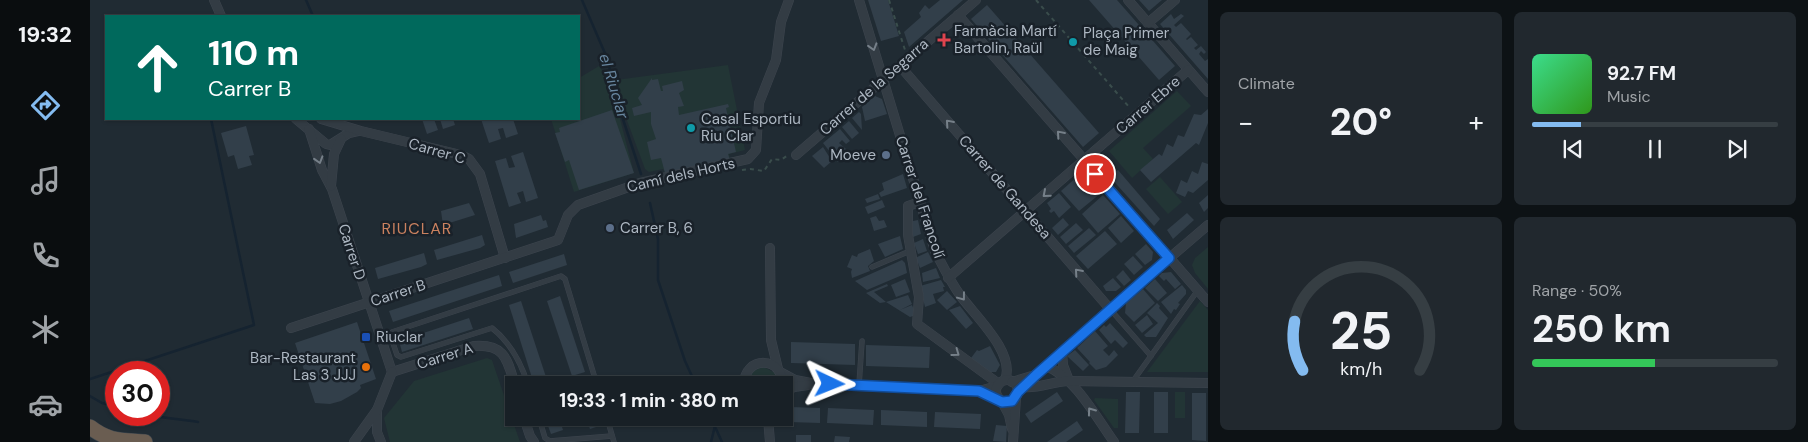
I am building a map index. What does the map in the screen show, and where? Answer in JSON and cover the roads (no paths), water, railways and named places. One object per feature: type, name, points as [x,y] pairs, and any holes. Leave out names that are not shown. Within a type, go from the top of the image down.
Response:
[{"type":"highway","points":[[90,422],[108,433],[137,441]]},
{"type":"highway","points":[[90,427],[100,435],[112,440],[145,442]]},
{"type":"street","points":[[214,0],[221,15]]},
{"type":"street","name":"Camí dels Horts","points":[[505,258],[558,240],[568,215],[578,205],[640,183],[748,159],[756,150],[759,103],[776,60],[781,22],[789,0]]},
{"type":"street","name":"Carrer del Francolí","points":[[858,0],[935,251],[948,278],[997,344],[1005,359],[1008,374],[996,396],[1001,401]]},
{"type":"street","name":"Carrer de la Segarra","points":[[796,155],[976,0]]},
{"type":"street","points":[[1128,0],[1208,92]]},
{"type":"street","points":[[1148,23],[1175,0]]},
{"type":"street","points":[[958,15],[1083,161],[1208,302]]},
{"type":"street","name":"Carrer de Gandesa","points":[[900,66],[1110,309]]},
{"type":"street","name":"Carrer Ebre","points":[[948,278],[1188,70]]},
{"type":"street","points":[[297,120],[326,144],[330,145],[349,133],[361,131]]},
{"type":"street","points":[[324,120],[335,128],[341,139]]},
{"type":"street","name":"Carrer C","points":[[324,120],[461,155],[470,159],[480,174],[505,258]]},
{"type":"street","name":"Carrer D","points":[[309,129],[322,170],[332,189],[392,372]]},
{"type":"street","name":"Carrer D","points":[[332,189],[331,175],[334,154],[341,139]]},
{"type":"street","points":[[920,202],[908,206],[907,220],[910,251],[919,297],[917,324],[1003,383],[1017,388],[1019,392],[1014,441]]},
{"type":"street","points":[[979,391],[1001,401],[1012,401],[1046,366],[1208,226]]},
{"type":"street","points":[[770,248],[771,340],[780,376]]},
{"type":"street","name":"Carrer B","points":[[291,328],[505,258]]},
{"type":"street","points":[[762,363],[767,356],[771,340]]},
{"type":"street","name":"Carrer A","points":[[392,372],[471,347],[485,345],[496,347],[502,353],[508,360],[512,376]]},
{"type":"street","points":[[1062,352],[1063,365],[1069,381]]},
{"type":"street","points":[[746,376],[747,372],[756,364],[762,363],[774,366],[795,380],[816,384],[979,391],[1036,375]]},
{"type":"street","points":[[1046,366],[1057,371],[1069,381],[1114,442]]},
{"type":"street","points":[[354,442],[377,410],[392,372]]},
{"type":"street","points":[[1019,392],[1054,381],[1208,383]]},
{"type":"street","points":[[793,388],[816,384]]},
{"type":"street","points":[[1001,401],[1009,415],[1014,441]]},
{"type":"street","points":[[377,410],[377,432],[381,442]]},
{"type":"street","points":[[527,426],[534,442]]},
{"type":"street","points":[[770,426],[770,442]]},
{"type":"lane","points":[[872,267],[910,251]]},
{"type":"lane","points":[[525,376],[521,364],[504,337],[492,328],[402,357],[397,355],[391,337],[392,332],[561,276],[565,279],[594,376]]},
{"type":"lane","points":[[1132,382],[1198,290]]},
{"type":"lane","points":[[1110,309],[1151,356]]},
{"type":"lane","points":[[859,385],[862,341]]},
{"type":"lane","points":[[541,426],[545,438],[550,441],[612,436]]},
{"type":"lane","points":[[609,426],[614,442]]},
{"type":"waterway","points":[[306,0],[313,15]]},
{"type":"waterway","name":"el Riuclar","points":[[582,0],[607,58],[619,107],[641,174]]},
{"type":"waterway","points":[[90,379],[254,325],[211,120]]},
{"type":"waterway","points":[[650,203],[658,239],[658,280],[692,376]]},
{"type":"waterway","points":[[90,396],[105,404]]},
{"type":"waterway","points":[[170,418],[198,422]]},
{"type":"waterway","points":[[715,426],[722,442]]},
{"type":"waterway","points":[[711,442],[715,426]]},
{"type":"place","name":"Farmàcia Martí Bartolin, Raül","points":[[944,40]]},
{"type":"place","name":"Plaça Primer de Maig","points":[[1073,42]]},
{"type":"place","name":"Casal Esportiu Riu Clar","points":[[691,128]]},
{"type":"place","name":"Moeve","points":[[886,155]]},
{"type":"place","name":"Carrer B, 6","points":[[610,228]]},
{"type":"place","name":"Riuclar","points":[[366,337]]},
{"type":"place","name":"Bar-Restaurant Las 3 JJJ","points":[[366,367]]},
{"type":"district","name":"RIUCLAR","points":[[417,228]]}]
